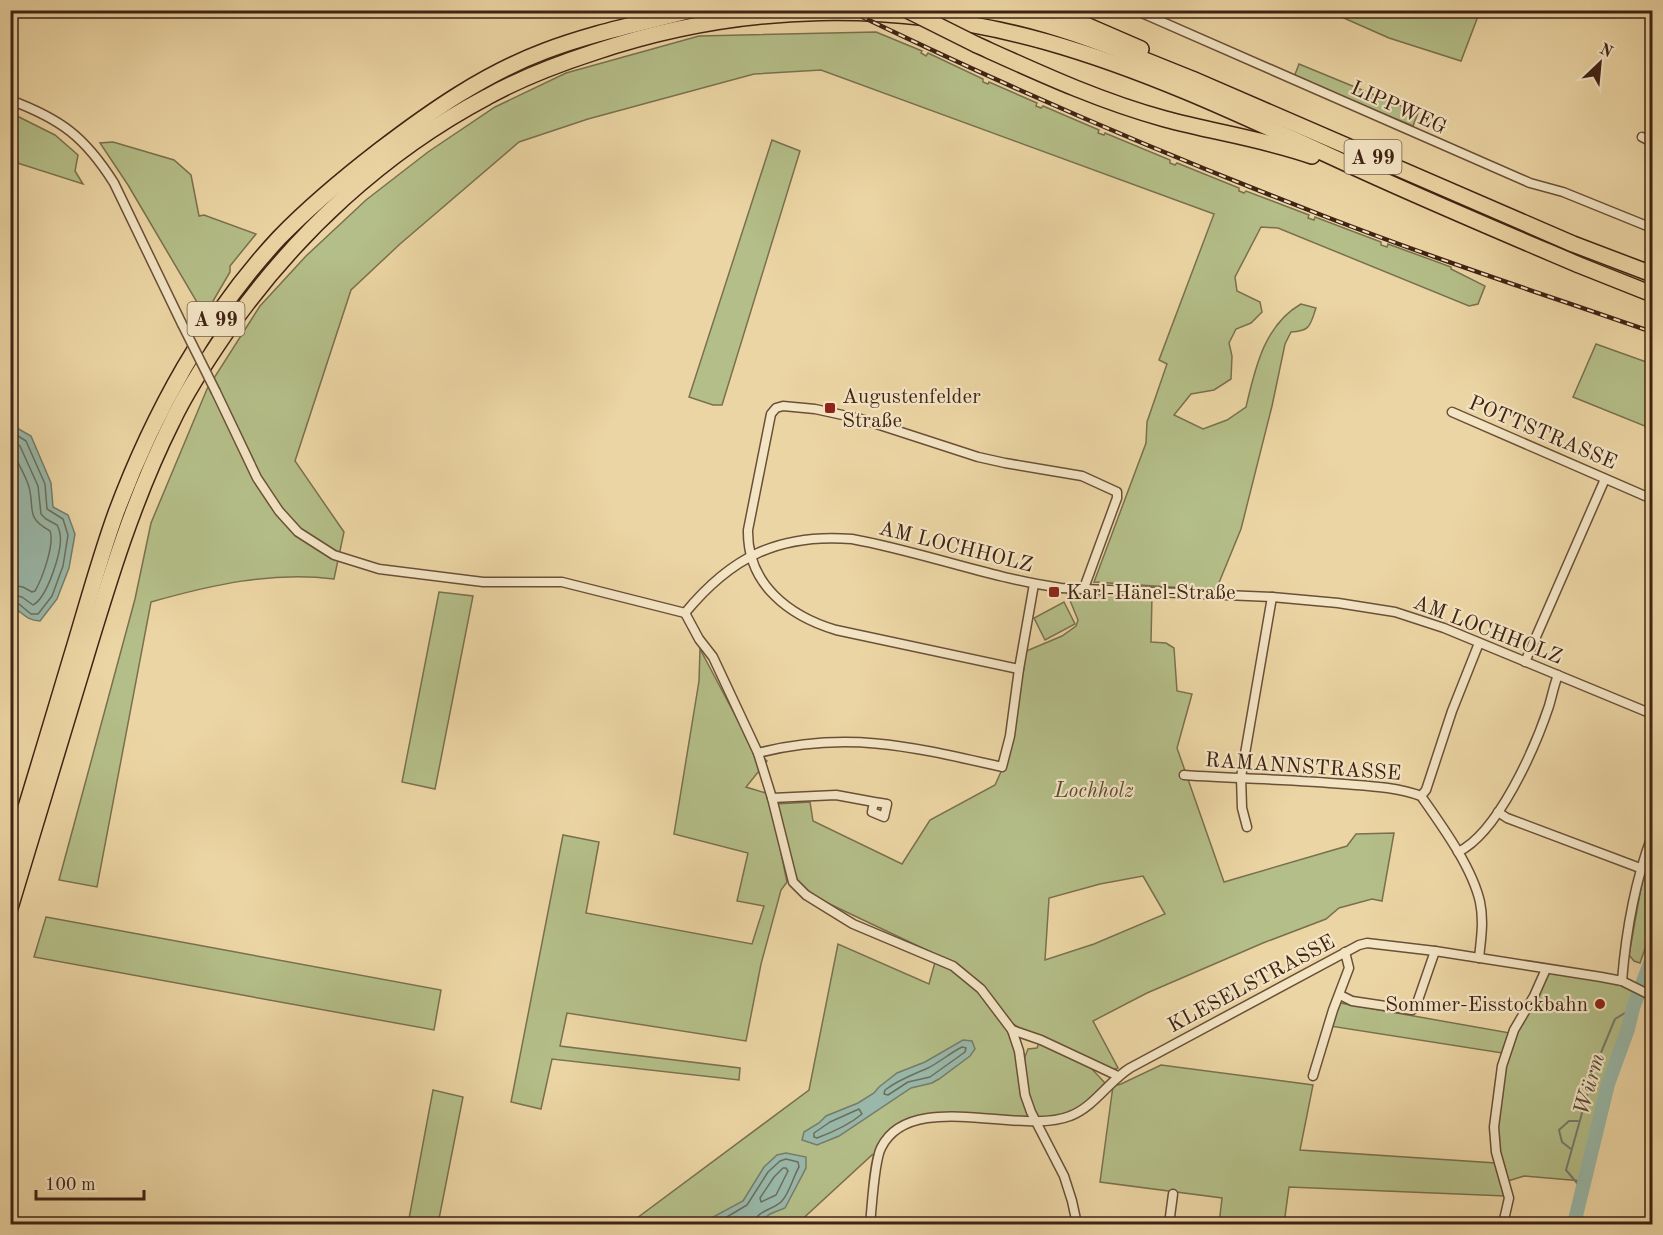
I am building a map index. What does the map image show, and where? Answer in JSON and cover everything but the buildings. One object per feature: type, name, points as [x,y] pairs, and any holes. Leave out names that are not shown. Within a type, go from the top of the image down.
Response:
[{"type":"highway","name":"A 99","points":[[10,859],[117,512],[155,420],[188,360],[236,291],[279,238],[340,181],[407,129],[477,82],[545,51],[691,10]]},
{"type":"highway","name":"A 99","points":[[10,908],[124,535],[172,422],[201,369],[249,300],[293,247],[352,191],[417,139],[487,96],[553,66],[626,42],[702,23],[765,15],[843,10],[909,14],[986,26],[1047,41],[1124,67],[1200,98],[1579,266],[1653,294]]},
{"type":"highway","name":"A 99","points":[[907,10],[1053,80],[1127,108],[1357,168]]},
{"type":"highway","name":"A 99","points":[[981,10],[1041,24],[1088,39],[1192,79],[1573,244],[1653,274]]},
{"type":"highway","name":"A 99","points":[[1051,10],[1137,47],[1192,79]]},
{"type":"street","name":"LIPPWEG","points":[[1135,10],[1530,183],[1563,192],[1653,228]]},
{"type":"street","points":[[10,100],[51,117],[72,131],[100,161],[114,183],[257,478],[279,511],[298,532],[334,555],[379,569],[483,582],[562,582],[685,613],[699,639],[713,657],[758,753],[772,798],[789,873],[797,888],[853,924],[952,966],[981,989],[1012,1030],[1019,1051],[1025,1095],[1064,1176],[1077,1224]]},
{"type":"street","points":[[1642,137],[1653,142]]},
{"type":"street","points":[[1019,669],[814,624],[779,601],[760,576],[751,555],[748,530],[771,414],[783,405],[870,421],[978,457],[1082,476],[1108,486],[1117,492],[1117,498],[1084,588]]},
{"type":"street","name":"POTTSTRASSE","points":[[1452,412],[1653,499]]},
{"type":"street","points":[[1525,662],[1605,479]]},
{"type":"street","name":"AM LOCHHOLZ","points":[[685,613],[724,574],[751,555],[795,541],[852,539],[1034,584],[1061,588],[1272,597],[1338,603],[1395,612],[1415,617],[1653,714]]},
{"type":"street","points":[[758,753],[809,742],[864,742],[911,747],[1002,767],[1014,728],[1018,703],[1015,694],[1034,584]]},
{"type":"street","points":[[1247,827],[1242,807],[1241,777],[1272,597]]},
{"type":"street","points":[[1421,796],[1426,790],[1464,677],[1479,643]]},
{"type":"street","points":[[1458,852],[1483,831],[1498,812],[1534,746],[1558,675]]},
{"type":"street","name":"RAMANNSTRASSE","points":[[1184,775],[1281,779],[1377,787],[1411,792],[1421,796],[1458,852],[1475,888],[1480,902],[1482,929],[1479,958]]},
{"type":"street","points":[[772,798],[836,795],[874,802]]},
{"type":"street","points":[[1498,812],[1507,818],[1640,868]]},
{"type":"street","points":[[1622,981],[1627,927],[1640,868],[1653,836]]},
{"type":"street","name":"KLESELSTRASSE","points":[[870,1224],[879,1153],[888,1138],[910,1123],[932,1117],[1036,1121],[1061,1119],[1081,1110],[1118,1076],[1345,952],[1367,943],[1435,951],[1622,981],[1648,994]]},
{"type":"street","points":[[1340,995],[1352,1001],[1412,1010],[1416,1006],[1435,951]]},
{"type":"street","points":[[1312,1076],[1349,968],[1345,952]]},
{"type":"street","points":[[1503,1224],[1509,1198],[1496,1152],[1494,1127],[1502,1066],[1514,1030],[1534,996],[1546,969]]},
{"type":"street","points":[[1012,1030],[1041,1040],[1118,1076]]},
{"type":"street","points":[[1169,1224],[1173,1194]]},
{"type":"green space","points":[[1328,11],[1480,11],[1461,61],[1389,38]]},
{"type":"green space","points":[[876,32],[922,51],[921,53],[926,56],[928,53],[983,79],[983,82],[988,84],[989,82],[1037,103],[1036,106],[1041,108],[1043,106],[1099,130],[1098,133],[1104,135],[1105,133],[1170,160],[1170,163],[1175,165],[1177,163],[1239,188],[1239,191],[1244,193],[1246,191],[1309,215],[1308,218],[1314,220],[1315,217],[1381,242],[1381,245],[1387,247],[1388,244],[1451,267],[1485,286],[1478,304],[1469,306],[1278,228],[1261,227],[1235,277],[1237,291],[1260,302],[1262,312],[1251,323],[1236,329],[1229,343],[1232,356],[1231,379],[1214,390],[1191,394],[1174,415],[1203,429],[1227,420],[1246,407],[1263,349],[1278,324],[1301,304],[1316,308],[1309,326],[1291,332],[1285,344],[1241,529],[1216,590],[1094,582],[1146,443],[1147,422],[1167,364],[1159,360],[1214,214],[821,70],[754,74],[588,119],[519,142],[400,244],[351,290],[295,461],[344,532],[334,579],[265,578],[219,585],[151,602],[97,887],[59,880],[135,599],[151,523],[207,389],[260,306],[306,256],[366,200],[428,152],[495,107],[566,73],[699,36]]},
{"type":"green space","points":[[1299,64],[1418,113],[1413,126],[1294,77]]},
{"type":"green space","points":[[11,113],[55,135],[78,155],[75,171],[83,184],[11,161]]},
{"type":"green space","points":[[772,140],[800,151],[722,405],[713,405],[689,397]]},
{"type":"green space","points":[[113,142],[174,160],[191,175],[199,216],[204,215],[256,234],[230,266],[230,272],[209,308],[198,304],[128,185],[100,143]]},
{"type":"green space","points":[[1596,344],[1652,364],[1652,429],[1573,397]]},
{"type":"green space","points":[[439,592],[473,596],[435,789],[402,782]]},
{"type":"green space","name":"Lochholz","points":[[1067,593],[1152,596],[1151,642],[1166,643],[1174,648],[1177,691],[1192,694],[1177,748],[1224,882],[1347,846],[1356,834],[1394,833],[1382,901],[1372,899],[1339,908],[1326,919],[1263,943],[1147,993],[1093,1021],[1118,1068],[1111,1071],[1024,1031],[1012,1023],[999,1007],[1010,1033],[1032,1119],[947,1114],[914,1117],[904,1122],[877,1153],[872,1155],[797,1224],[629,1224],[809,1090],[838,944],[929,984],[937,955],[819,899],[798,883],[776,804],[810,802],[813,821],[902,864],[930,820],[995,785],[1009,754],[1024,652],[1062,636],[1076,626],[1078,620]],"holes":[[[1143,876],[1165,914],[1094,944],[1045,960],[1049,898],[1100,884]]]},
{"type":"green space","points":[[1064,602],[1075,624],[1045,640],[1034,618]]},
{"type":"green space","points":[[700,649],[752,747],[767,761],[746,787],[769,794],[787,882],[781,890],[761,964],[746,1041],[567,1013],[560,1046],[740,1068],[739,1080],[552,1059],[541,1109],[511,1102],[563,835],[599,842],[586,913],[752,944],[764,906],[737,901],[748,853],[674,834],[699,681]]},
{"type":"green space","points":[[1652,846],[1652,929],[1640,963],[1634,961],[1629,955],[1644,871]]},
{"type":"green space","points":[[46,917],[441,990],[434,1030],[34,957]]},
{"type":"green space","points":[[1549,971],[1626,985],[1639,993],[1612,1066],[1582,1181],[1524,1176],[1508,1181],[1499,1148],[1498,1127],[1505,1062],[1513,1035]]},
{"type":"green space","points":[[1340,1003],[1510,1033],[1502,1053],[1330,1026]]},
{"type":"green space","points":[[1039,1043],[1091,1068],[1105,1083],[1083,1105],[1069,1113],[1038,1120],[1026,1084],[1024,1066],[1028,1049],[1037,1048]]},
{"type":"green space","points":[[1161,1065],[1313,1085],[1300,1150],[1496,1163],[1505,1196],[1289,1187],[1284,1224],[1219,1224],[1222,1198],[1100,1182],[1113,1086]]},
{"type":"green space","points":[[433,1090],[463,1097],[438,1224],[408,1224]]},
{"type":"water","points":[[10,424],[31,436],[51,483],[53,507],[68,515],[75,534],[69,568],[57,599],[40,621],[30,619],[11,607]]},
{"type":"water","points":[[963,1040],[972,1041],[975,1049],[970,1056],[939,1079],[911,1088],[839,1136],[817,1145],[802,1140],[804,1132],[826,1116],[858,1103],[874,1093],[897,1073],[925,1062]]},
{"type":"water","points":[[786,1153],[806,1157],[806,1168],[785,1208],[770,1214],[757,1224],[708,1224],[713,1217],[743,1201],[764,1167],[777,1155]]},
{"type":"waterway","name":"Würm","points":[[1574,1224],[1608,1084],[1652,958]]},
{"type":"waterway","points":[[1582,1189],[1566,1170],[1595,1067],[1615,1019],[1633,1008]]},
{"type":"waterway","points":[[1571,1149],[1562,1142],[1559,1130],[1569,1121],[1578,1121]]},
{"type":"railway","points":[[848,10],[1018,89],[1248,186],[1392,242],[1652,332]]},
{"type":"place","name":"Augustenfelder Straße","points":[[830,408]]},
{"type":"place","name":"Karl-Hänel-Straße","points":[[1054,592]]},
{"type":"place","name":"Sommer-Eisstockbahn","points":[[1600,1004]]}]
